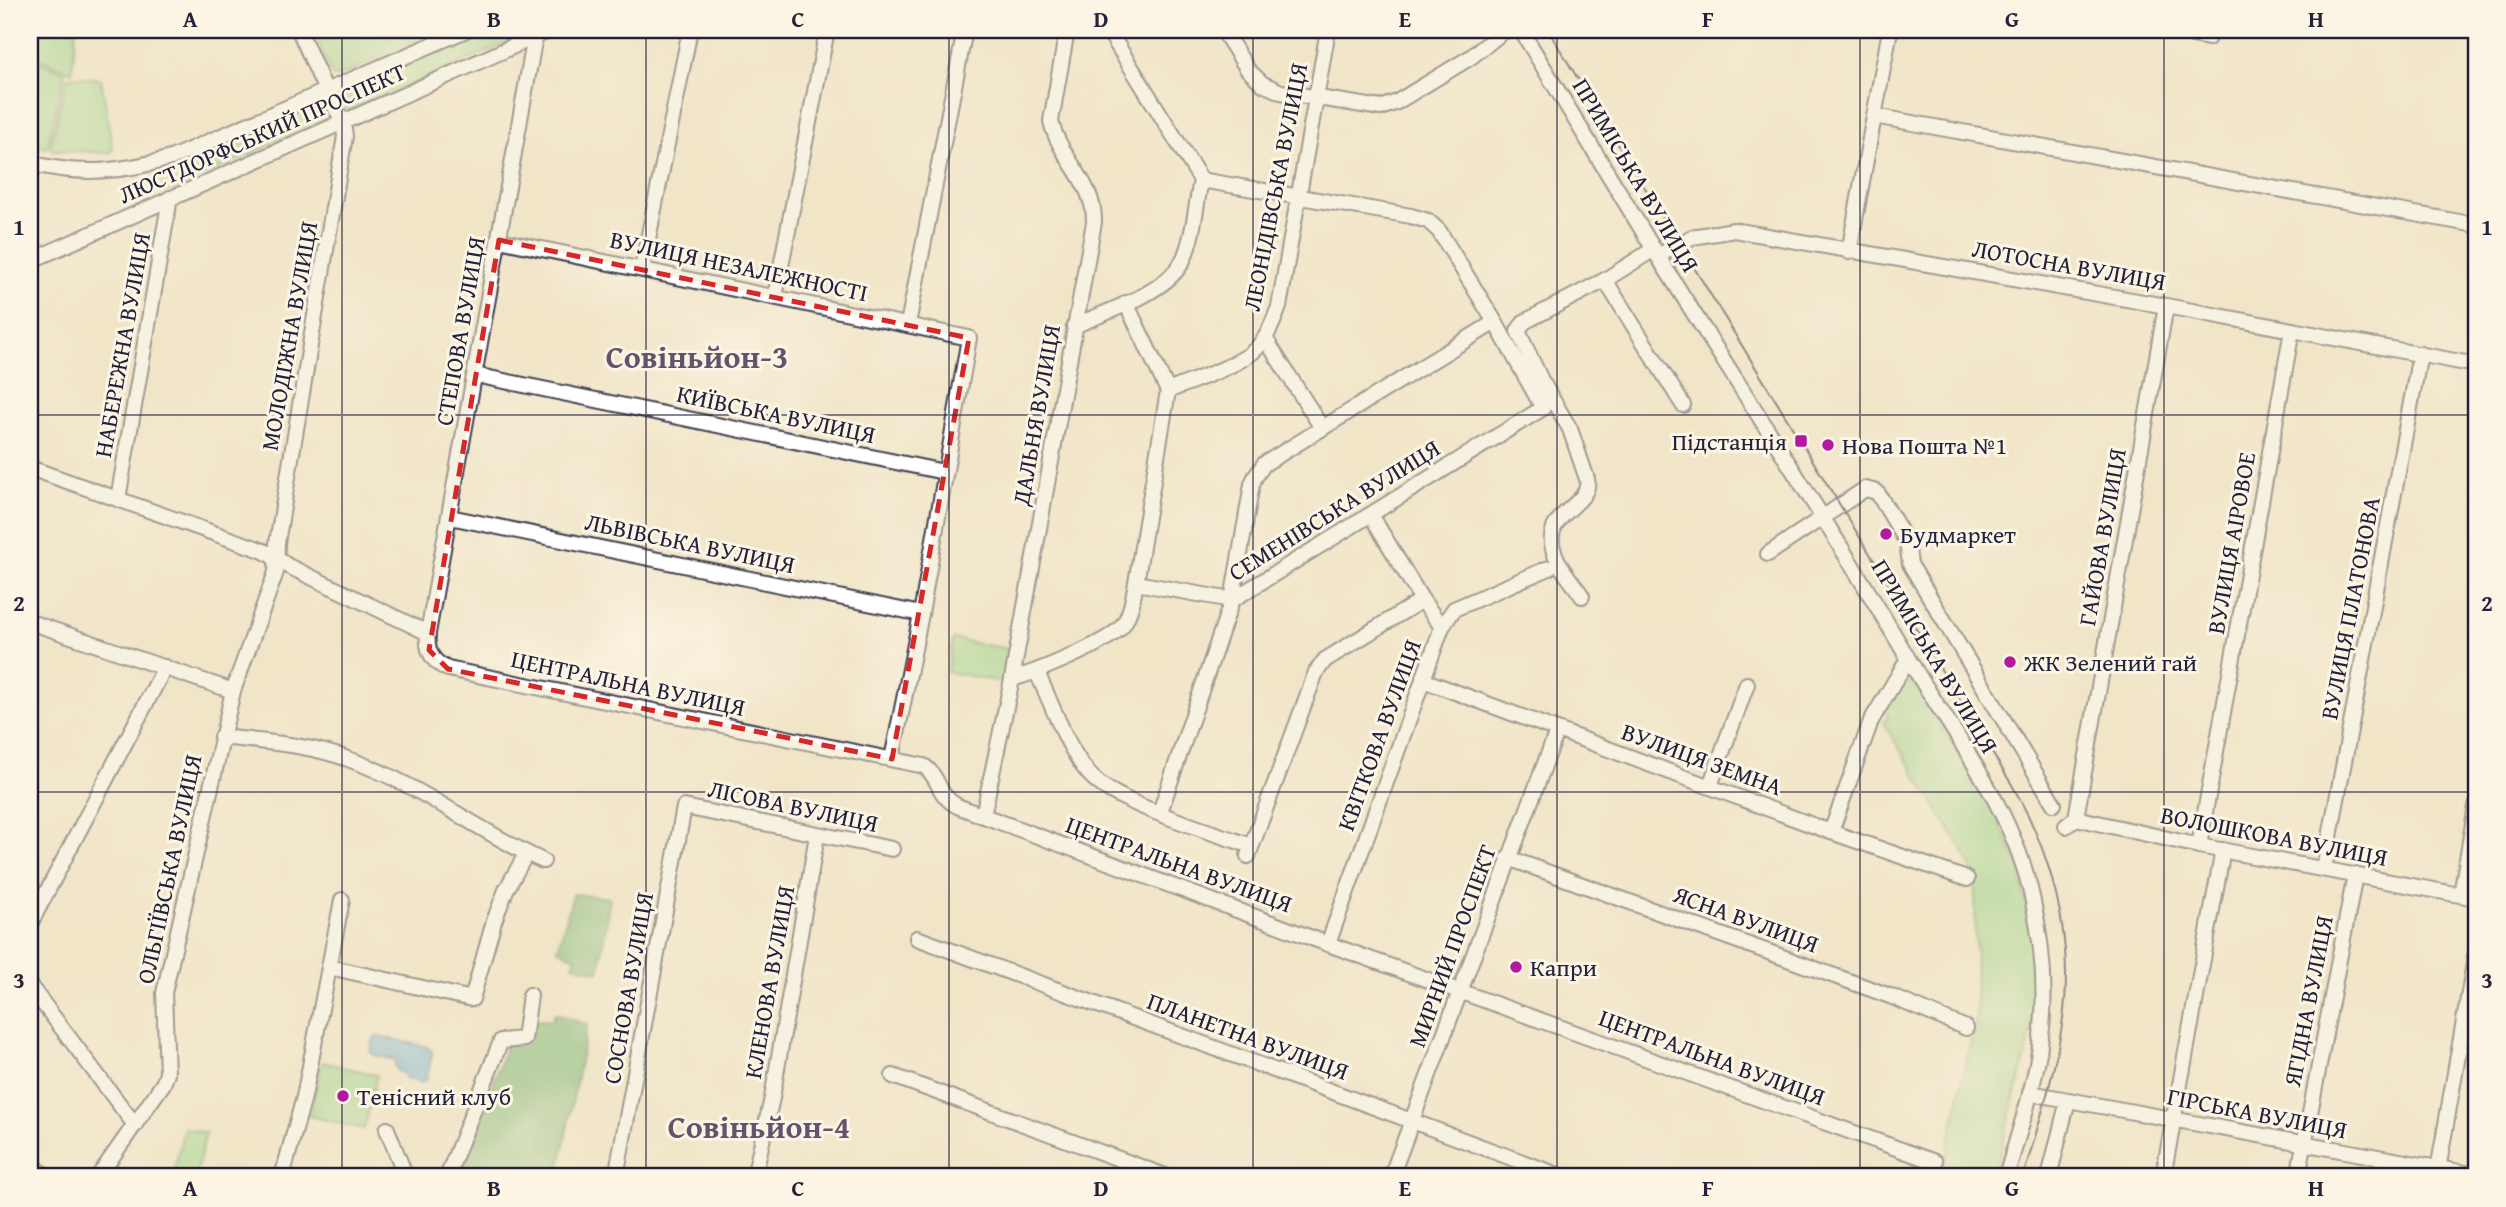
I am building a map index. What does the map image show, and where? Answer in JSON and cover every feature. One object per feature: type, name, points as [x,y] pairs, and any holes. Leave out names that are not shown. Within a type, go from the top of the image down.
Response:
[{"type":"street","points":[[299,30],[343,122]]},
{"type":"street","points":[[30,163],[46,168],[93,171],[131,169],[171,158],[466,30]]},
{"type":"street","name":"ЛЮСТДОРФСЬКИЙ ПРОСПЕКТ","points":[[30,261],[551,30]]},
{"type":"street","points":[[642,269],[690,30]]},
{"type":"street","points":[[775,297],[827,30]]},
{"type":"street","points":[[908,324],[965,30]]},
{"type":"street","name":"ДАЛЬНЯ ВУЛИЦЯ","points":[[983,816],[1012,680],[1094,222],[1094,209],[1088,188],[1054,132],[1051,121],[1067,30]]},
{"type":"street","points":[[1074,326],[1126,303],[1163,282],[1181,263],[1202,180],[1108,30]]},
{"type":"street","points":[[1223,30],[1248,70],[1263,84],[1281,92],[1372,108],[1389,106],[1471,57],[1505,30]]},
{"type":"street","name":"ЛЕОНІДІВСЬКА ВУЛИЦЯ","points":[[1168,391],[1247,356],[1265,338],[1279,307],[1328,30]]},
{"type":"street","name":"ПРИМІСЬКА ВУЛИЦЯ","points":[[1521,30],[1656,253],[1822,516],[1994,797],[2015,839],[2024,864],[2038,924],[2043,971],[2040,1047],[2006,1177]]},
{"type":"street","points":[[1849,252],[1890,30]]},
{"type":"street","points":[[2168,30],[2208,37]]},
{"type":"street","name":"СТЕПОВА ВУЛИЦЯ","points":[[428,633],[535,36]]},
{"type":"street","points":[[1874,116],[2476,225]]},
{"type":"street","name":"МОЛОДІЖНА ВУЛИЦЯ","points":[[276,558],[345,136],[343,122]]},
{"type":"street","points":[[1160,812],[1232,600],[1255,477],[1264,464],[1495,322],[1439,232],[1428,221],[1202,180]]},
{"type":"street","name":"НАБЕРЕЖНА ВУЛИЦЯ","points":[[118,499],[170,198]]},
{"type":"street","name":"ЛОТОСНА ВУЛИЦЯ","points":[[1582,596],[1557,560],[1552,534],[1557,519],[1586,492],[1587,479],[1570,429],[1541,380],[1518,331],[1524,322],[1692,237],[1734,230],[1849,252],[1864,251],[2476,365]]},
{"type":"street","name":"ВУЛИЦЯ НЕЗАЛЕЖНОСТІ","points":[[499,240],[970,338],[944,472]]},
{"type":"street","points":[[1605,280],[1683,405]]},
{"type":"street","points":[[1012,680],[1037,673],[1116,632],[1127,617],[1136,583],[1168,391],[1126,303]]},
{"type":"street","name":"ГАЙОВА ВУЛИЦЯ","points":[[2071,822],[2166,306]]},
{"type":"street","name":"СЕМЕНІВСЬКА ВУЛИЦЯ","points":[[1136,583],[1232,600],[1543,408],[1495,322]]},
{"type":"street","name":"ВУЛИЦЯ АІРОВОЕ","points":[[2199,846],[2292,330]]},
{"type":"street","points":[[1265,338],[1322,428]]},
{"type":"street","name":"ВУЛИЦЯ ПЛАТОНОВА","points":[[2324,869],[2420,354]]},
{"type":"street","name":"КИЇВСЬКА ВУЛИЦЯ","points":[[475,375],[944,472]]},
{"type":"street","points":[[30,468],[264,551],[428,633]]},
{"type":"street","points":[[892,759],[921,614],[944,472]]},
{"type":"street","points":[[1768,554],[1865,489],[1877,492],[1907,542],[1910,564],[2054,804]]},
{"type":"street","name":"КВІТКОВА ВУЛИЦЯ","points":[[1328,944],[1442,627],[1422,600],[1371,515]]},
{"type":"street","name":"ЛЬВІВСЬКА ВУЛИЦЯ","points":[[450,517],[921,614]]},
{"type":"street","name":"ОЛЬГІЇВСЬКА ВУЛИЦЯ","points":[[98,1177],[163,1084],[167,1074],[164,993],[233,691],[276,572],[276,558]]},
{"type":"street","points":[[1442,627],[1454,609],[1549,568]]},
{"type":"street","points":[[1037,673],[1072,747],[1091,776],[1114,794],[1250,851],[1316,672],[1325,660],[1422,600]]},
{"type":"street","points":[[30,622],[233,691]]},
{"type":"street","name":"ЦЕНТРАЛЬНА ВУЛИЦЯ","points":[[428,633],[427,642],[433,659],[448,669],[924,766],[929,769],[948,801],[983,816],[1328,944],[1935,1162]]},
{"type":"street","points":[[1831,832],[1871,721],[1908,659]]},
{"type":"street","points":[[30,924],[165,667]]},
{"type":"street","name":"ВУЛИЦЯ ЗЕМНА","points":[[1423,680],[1831,832],[1967,879]]},
{"type":"street","points":[[1710,786],[1747,684]]},
{"type":"street","name":"МИРНИЙ ПРОСПЕКТ","points":[[1391,1177],[1557,731]]},
{"type":"street","points":[[222,737],[309,747],[350,759],[401,783],[543,861]]},
{"type":"street","points":[[2461,895],[2476,806]]},
{"type":"street","name":"ЛІСОВА ВУЛИЦЯ","points":[[684,807],[892,849]]},
{"type":"street","name":"СОСНОВА ВУЛИЦЯ","points":[[616,1177],[684,807]]},
{"type":"street","name":"ВОЛОШКОВА ВУЛИЦЯ","points":[[2071,822],[2476,898]]},
{"type":"street","name":"КЛЕНОВА ВУЛИЦЯ","points":[[754,1177],[772,1098],[817,835]]},
{"type":"street","points":[[2163,1177],[2223,850]]},
{"type":"street","points":[[329,967],[472,999],[498,911],[526,854]]},
{"type":"street","name":"ЯСНА ВУЛИЦЯ","points":[[1508,858],[1890,996],[1966,1028]]},
{"type":"street","name":"ЯГІДНА ВУЛИЦЯ","points":[[2298,1177],[2355,875]]},
{"type":"street","points":[[282,1177],[304,1097],[342,900]]},
{"type":"street","name":"ПЛАНЕТНА ВУЛИЦЯ","points":[[917,938],[1563,1177]]},
{"type":"street","points":[[2437,1173],[2476,952]]},
{"type":"street","points":[[30,986],[135,1125]]},
{"type":"street","points":[[447,1177],[501,1041],[524,1039],[530,995]]},
{"type":"street","points":[[893,1076],[1168,1177]]},
{"type":"street","name":"ГІРСЬКА ВУЛИЦЯ","points":[[2030,1093],[2437,1173],[2476,1175]]},
{"type":"street","points":[[2049,1177],[2068,1101]]},
{"type":"street","points":[[387,1129],[406,1177]]},
{"type":"street","points":[[30,1163],[47,1177]]},
{"type":"highlighted area","points":[[499,240],[969,338],[892,759],[448,669],[429,650]]},
{"type":"green space","points":[[30,30],[76,30],[72,72],[30,55]]},
{"type":"green space","points":[[313,30],[447,30],[337,77],[332,76]]},
{"type":"green space","points":[[486,30],[537,30],[354,109],[348,110],[337,98],[340,92]]},
{"type":"green space","points":[[30,58],[65,72],[47,148],[30,145]]},
{"type":"green space","points":[[71,76],[101,79],[113,150],[110,153],[53,150],[50,147],[67,78]]},
{"type":"green space","points":[[323,102],[329,115],[323,121],[162,195],[151,170],[160,168],[164,173],[186,166],[189,157],[315,103]]},
{"type":"green space","points":[[953,639],[1009,649],[1002,682],[947,672]]},
{"type":"green space","points":[[1910,681],[1921,694],[1996,815],[2020,869],[2032,932],[2033,1014],[2028,1048],[1994,1177],[1942,1177],[1976,1017],[1975,880],[1968,859],[1883,722],[1888,718],[1884,710],[1889,702],[1898,689]]},
{"type":"green space","points":[[573,894],[610,898],[599,972],[573,965],[576,957],[558,949]]},
{"type":"green space","points":[[555,1013],[587,1025],[558,1177],[460,1177],[506,1046],[531,1019],[551,1021]]},
{"type":"green space","name":"Тенісний клуб","points":[[322,1062],[377,1075],[364,1129],[309,1116]]},
{"type":"green space","points":[[184,1128],[206,1133],[195,1177],[174,1172]]},
{"type":"water","points":[[378,1036],[428,1047],[433,1052],[426,1080],[421,1083],[406,1079],[404,1074],[398,1072],[396,1060],[370,1052],[374,1038]]},
{"type":"tram line","points":[[1548,30],[2012,785],[2038,838],[2048,865],[2062,923],[2066,982],[2057,1053],[2023,1177]]},
{"type":"place","name":"Підстанція","points":[[1801,441]]},
{"type":"place","name":"Нова Пошта №1","points":[[1828,445]]},
{"type":"place","name":"Будмаркет","points":[[1886,534]]},
{"type":"place","name":"ЖК Зелений гай","points":[[2010,662]]},
{"type":"place","name":"Капри","points":[[1516,967]]},
{"type":"place","name":"Тенісний клуб","points":[[343,1096]]},
{"type":"district","name":"Совіньйон-3","points":[[697,356]]},
{"type":"district","name":"Совіньйон-4","points":[[759,1126]]}]
